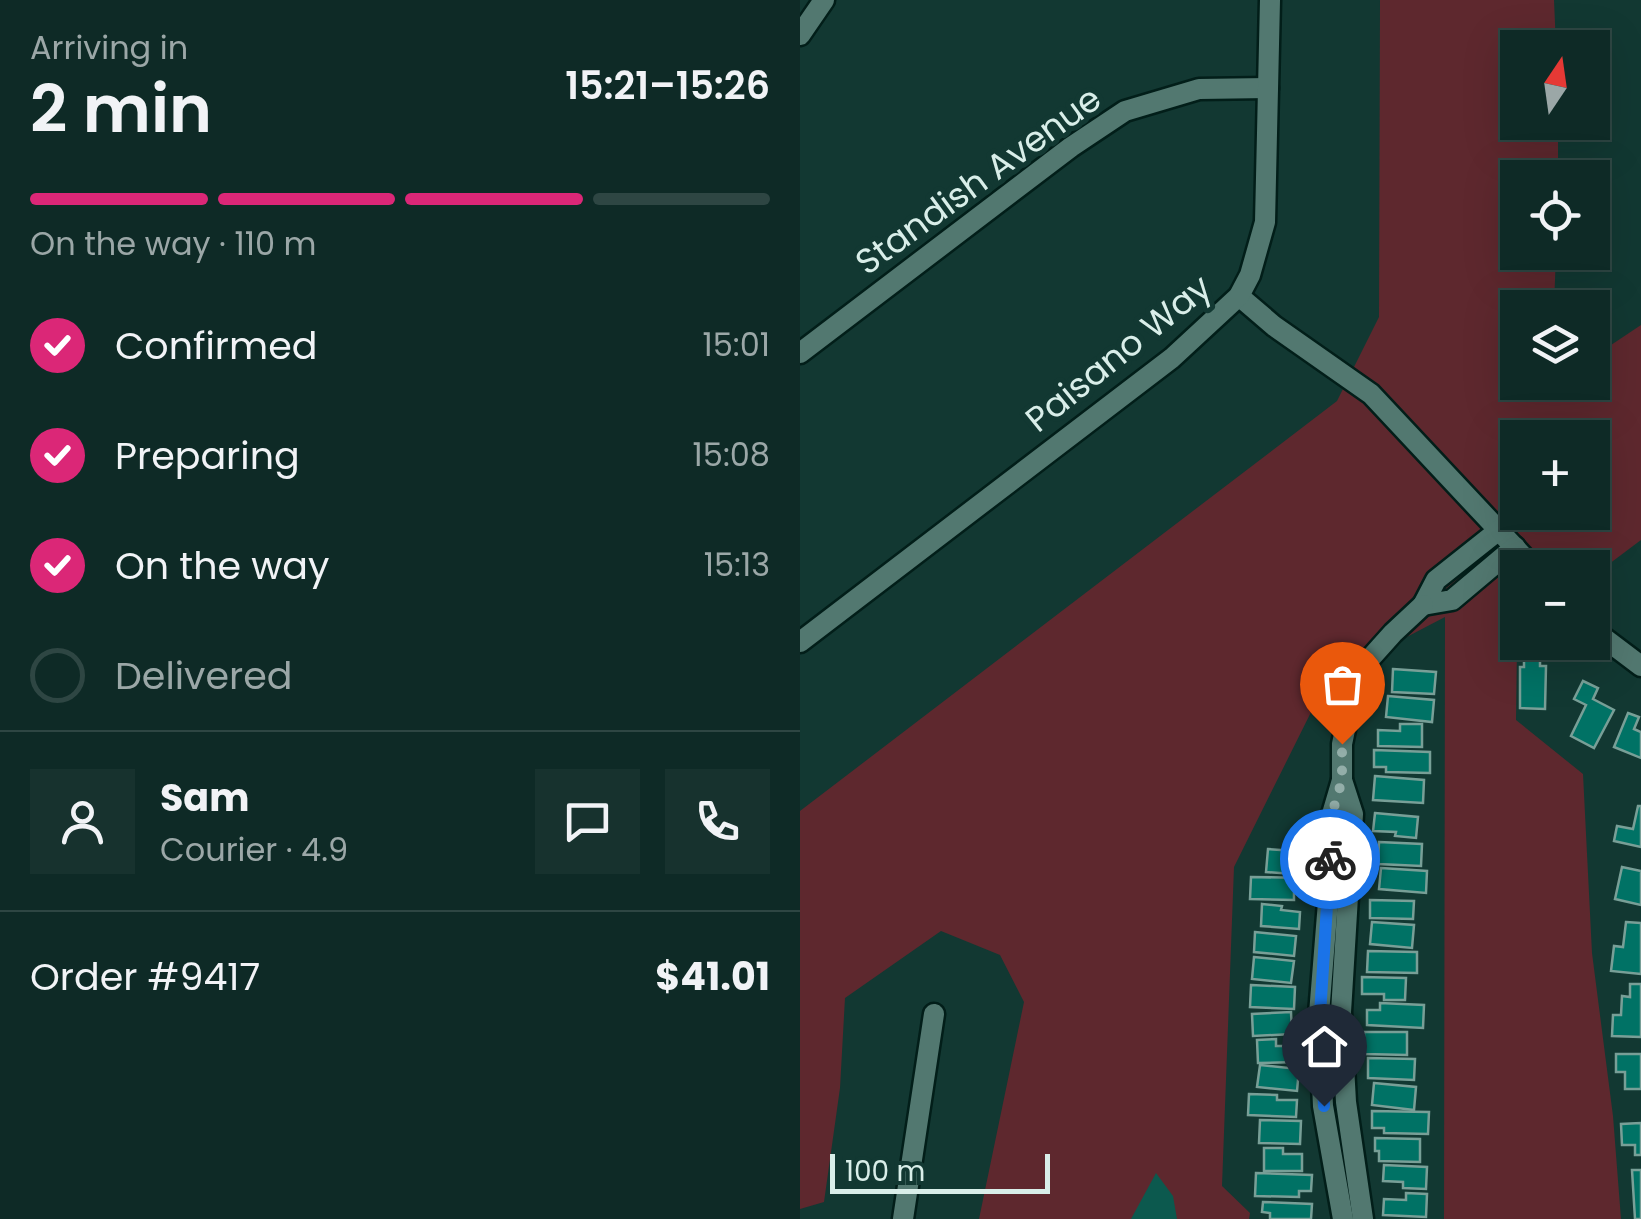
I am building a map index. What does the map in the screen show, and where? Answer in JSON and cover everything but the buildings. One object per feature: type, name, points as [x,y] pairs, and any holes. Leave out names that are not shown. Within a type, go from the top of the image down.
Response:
[{"type":"street","points":[[800,35],[824,0]]},
{"type":"street","name":"Paisano Way","points":[[800,642],[1172,358],[1239,296],[1250,275],[1265,222],[1270,0]]},
{"type":"street","name":"Standish Avenue","points":[[800,353],[1071,147],[1126,111],[1199,89],[1268,88]]},
{"type":"street","points":[[1239,296],[1274,326],[1371,394],[1517,550]]},
{"type":"street","points":[[1343,1219],[1324,1106],[1320,1014],[1332,814],[1342,780],[1342,744],[1350,706],[1367,662],[1423,605],[1436,580],[1499,530]]},
{"type":"street","points":[[1423,605],[1452,600],[1514,547]]},
{"type":"street","points":[[1446,572],[1463,591]]},
{"type":"street","points":[[1610,643],[1641,666]]},
{"type":"street","points":[[1342,780],[1352,814],[1341,1012],[1346,1102],[1364,1219]]},
{"type":"street","points":[[902,1219],[934,1014]]},
{"type":"shaded area","points":[[1380,0],[1554,0],[1555,30],[1500,30],[1500,140],[1558,140],[1558,160],[1500,160],[1500,270],[1555,270],[1555,290],[1500,290],[1500,400],[1610,400],[1610,346],[1641,325],[1641,540],[1610,563],[1610,550],[1500,550],[1500,660],[1517,660],[1516,720],[1583,774],[1592,953],[1613,1116],[1621,1219],[1444,1219],[1445,617],[1328,678],[1234,867],[1222,1186],[1250,1213],[1249,1219],[979,1219],[1024,1002],[1000,955],[941,931],[845,998],[840,1088],[824,1202],[800,1209],[800,811],[1337,401],[1379,317]]},
{"type":"shaded area","points":[[1156,1173],[1173,1196],[1177,1219],[1131,1219]]},
{"type":"way so far","points":[[1330,859],[1332,814],[1342,780],[1342,744]]},
{"type":"route","points":[[1324,1106],[1320,1014],[1330,859]]}]
